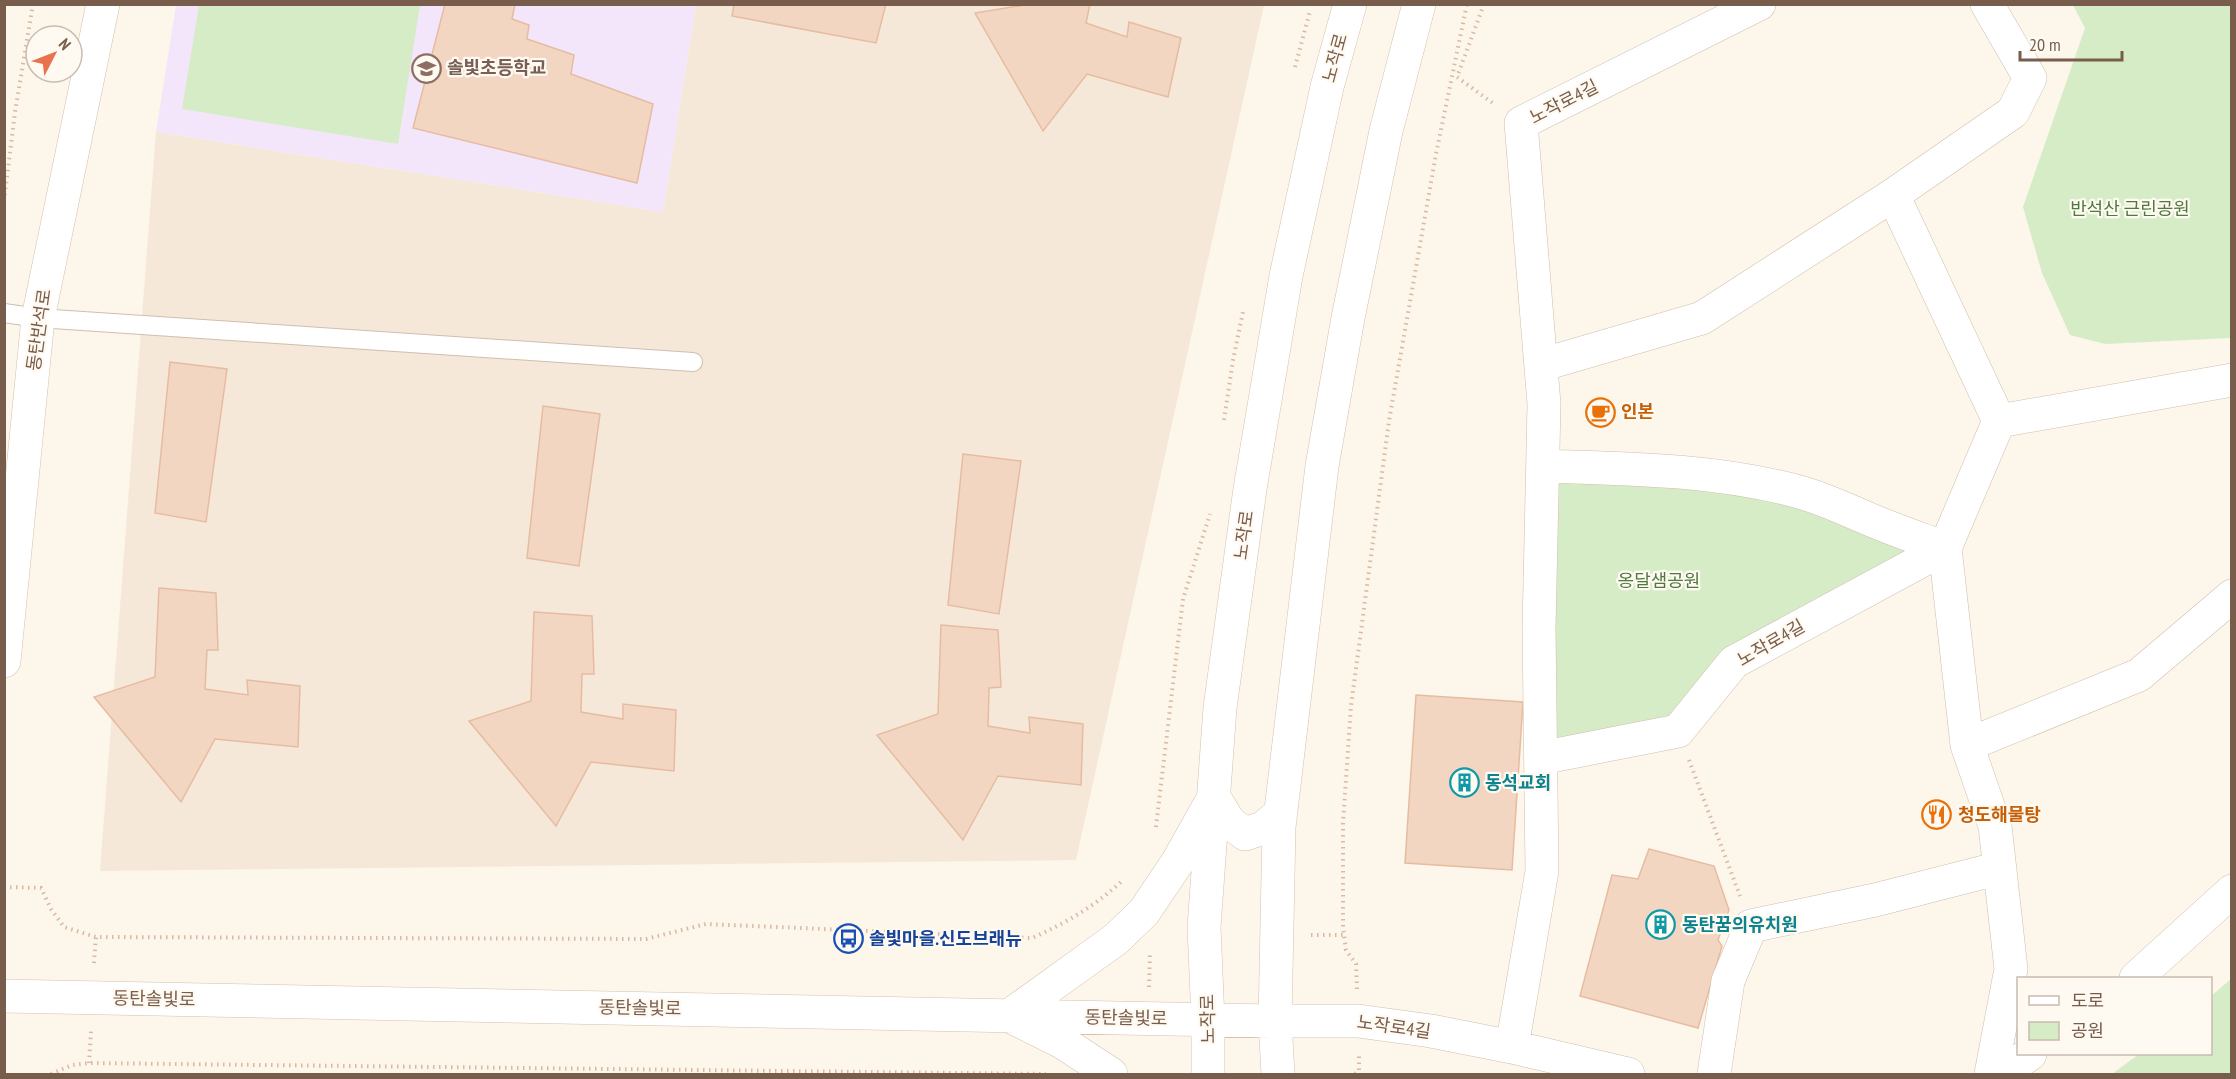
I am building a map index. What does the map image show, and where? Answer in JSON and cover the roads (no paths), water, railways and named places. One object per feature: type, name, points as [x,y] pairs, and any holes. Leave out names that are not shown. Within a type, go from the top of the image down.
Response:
[{"type":"street","name":"동탄반석로","points":[[4,661],[38,318],[103,4]]},
{"type":"street","name":"노작로","points":[[1208,1074],[1209,1020],[1204,927],[1222,697],[1250,489],[1282,298],[1327,87],[1350,4]]},
{"type":"street","points":[[1278,1074],[1275,1021],[1280,814],[1322,466],[1348,318],[1382,154],[1419,4]]},
{"type":"street","name":"노작로4길","points":[[1512,1047],[1542,870],[1539,628],[1544,405],[1521,123],[1759,4]]},
{"type":"street","points":[[1541,365],[1702,318],[1893,195],[2013,112],[2030,78],[1987,4]]},
{"type":"street","points":[[1893,195],[1999,421],[1945,548],[1967,745],[1995,826],[2011,969],[1991,1074]]},
{"type":"street","points":[[1999,421],[2232,380]]},
{"type":"street","points":[[1543,466],[1666,470],[1733,477],[1794,490],[1831,501],[1866,518],[1945,548]]},
{"type":"street","name":"노작로4길","points":[[1541,758],[1678,731],[1734,662],[1945,548]]},
{"type":"street","points":[[1967,745],[2139,675],[2232,596]]},
{"type":"street","points":[[1111,1074],[1062,1042],[1009,1016],[1116,939],[1144,912],[1177,863],[1214,797],[1229,822],[1245,834],[1263,828],[1280,814]]},
{"type":"street","points":[[1714,1074],[1728,981],[1751,926],[1875,900],[2000,868]]},
{"type":"street","points":[[2137,977],[2232,891]]},
{"type":"street","name":"동탄솔빛로","points":[[4,996],[1275,1021]]},
{"type":"street","name":"노작로4길","points":[[1275,1021],[1358,1021],[1431,1031],[1628,1074]]},
{"type":"street","points":[[2000,1074],[2027,1055]]},
{"type":"lane","points":[[4,313],[38,318],[693,362]]},
{"type":"place","name":"솔빛초등학교","points":[[426,68]]},
{"type":"place","name":"인본","points":[[1600,412]]},
{"type":"place","name":"동석교회","points":[[1464,783]]},
{"type":"place","name":"청도해물탕","points":[[1937,815]]},
{"type":"place","name":"동탄꿈의유치원","points":[[1661,925]]},
{"type":"place","name":"솔빛마을.신도브래뉴","points":[[848,939]]},
{"type":"park label","name":"반석산 근린공원","points":[[2130,209]]},
{"type":"park label","name":"옹달샘공원","points":[[1659,581]]}]
